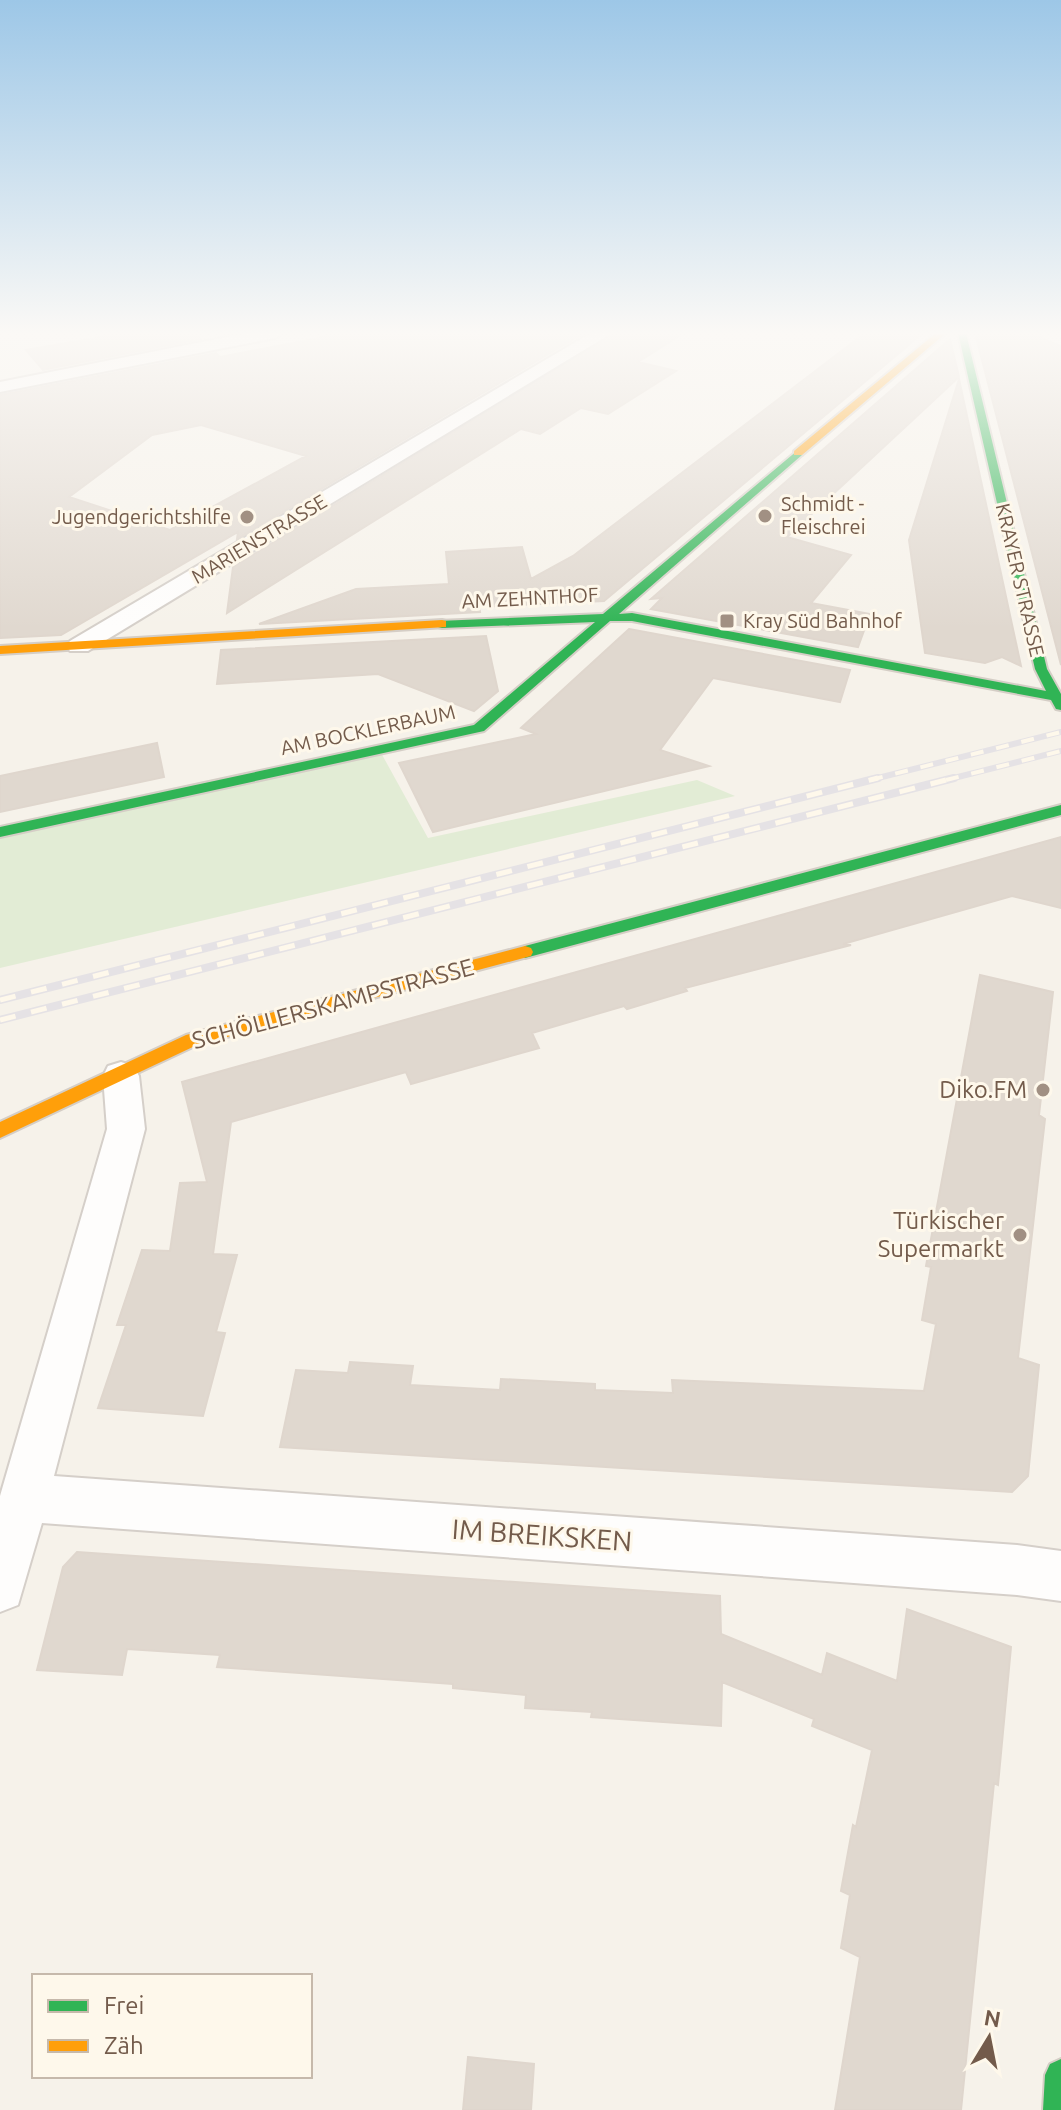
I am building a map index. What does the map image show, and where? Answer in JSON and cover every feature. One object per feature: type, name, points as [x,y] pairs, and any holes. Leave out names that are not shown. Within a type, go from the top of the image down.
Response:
[{"type":"street","name":"MARIENSTRASSE","points":[[79,646],[439,431]]},
{"type":"street","name":"AM BOCKLERBAUM","points":[[0,832],[479,728],[823,431]]},
{"type":"street","name":"KRAYER STRASSE","points":[[987,431],[1041,669],[1057,692]]},
{"type":"street","name":"AM ZEHNTHOF","points":[[0,650],[606,617],[655,619],[1057,692]]},
{"type":"street","name":"SCHÖLLERSKAMPSTRASSE","points":[[0,1130],[121,1076],[192,1040],[1061,810]]},
{"type":"street","points":[[0,1587],[126,1129],[121,1076]]},
{"type":"street","name":"IM BREIKSKEN","points":[[23,1498],[1017,1570],[1061,1576]]},
{"type":"street","points":[[1059,2110],[1061,2075]]},
{"type":"green space","points":[[380,751],[428,838],[697,780],[735,796],[0,968],[0,833]]},
{"type":"building","points":[[0,431],[169,431],[152,435],[69,497],[170,530],[306,456],[223,431],[418,431],[237,539],[238,532],[61,635],[0,638]]},
{"type":"building","points":[[454,431],[517,431],[227,613],[233,567]]},
{"type":"building","points":[[736,431],[806,431],[604,601],[479,607],[480,612],[259,624],[356,589],[449,584],[446,552],[522,547],[531,579],[573,556]]},
{"type":"building","points":[[844,431],[900,431],[787,537],[851,555],[811,603],[870,614],[858,647],[651,609],[662,598],[651,599]]},
{"type":"building","points":[[943,431],[970,431],[1021,666],[1002,657],[985,663],[925,653],[909,540]]},
{"type":"building","points":[[1001,431],[1061,431],[1061,665]]},
{"type":"building","points":[[629,629],[850,670],[840,702],[713,678],[660,750],[709,766],[433,832],[399,763],[536,734],[521,728]]},
{"type":"building","points":[[486,636],[498,691],[474,711],[378,674],[217,684],[221,650]]},
{"type":"building","points":[[157,743],[164,777],[0,812],[0,776]]},
{"type":"building","points":[[1061,837],[1061,908],[1012,896],[843,944],[851,945],[685,988],[687,991],[627,1009],[624,1006],[532,1033],[539,1048],[411,1084],[406,1072],[231,1122],[213,1254],[237,1255],[216,1332],[225,1333],[203,1416],[98,1408],[126,1325],[117,1325],[142,1250],[170,1251],[180,1183],[207,1182],[182,1082]]},
{"type":"building","points":[[980,975],[1053,992],[1039,1115],[1045,1119],[1018,1358],[1039,1365],[1028,1476],[1012,1492],[280,1447],[296,1370],[348,1373],[350,1362],[413,1366],[410,1385],[500,1390],[501,1379],[595,1384],[595,1390],[673,1393],[672,1380],[924,1391],[936,1324],[922,1320],[931,1267],[926,1266]]},
{"type":"building","points":[[77,1552],[720,1596],[721,1634],[822,1675],[827,1653],[897,1681],[907,1609],[1011,1647],[961,2110],[835,2110],[860,1957],[841,1948],[850,1895],[841,1891],[853,1825],[856,1827],[872,1750],[812,1726],[814,1719],[722,1682],[721,1726],[591,1717],[592,1712],[525,1708],[526,1695],[453,1688],[453,1684],[217,1667],[220,1655],[127,1649],[122,1675],[37,1670],[63,1567]]},
{"type":"building","points":[[468,2057],[534,2064],[531,2110],[463,2110]]},
{"type":"railway","points":[[870,780],[1061,732]]},
{"type":"railway","points":[[946,780],[1061,751]]},
{"type":"railway","points":[[0,1000],[878,778]]},
{"type":"railway","points":[[0,1020],[954,778]]},
{"type":"traffic: fast","points":[[985,431],[1041,669],[1061,706]]},
{"type":"traffic: fast","points":[[0,832],[479,728],[798,453]]},
{"type":"traffic: fast","points":[[442,624],[632,617],[1056,697]]},
{"type":"traffic: fast","points":[[525,952],[1061,810]]},
{"type":"traffic: fast","points":[[1059,2110],[1061,2075]]},
{"type":"traffic: slow","points":[[798,453],[824,431]]},
{"type":"traffic: slow","points":[[0,650],[442,624]]},
{"type":"traffic: slow","points":[[0,1130],[192,1040],[525,952]]},
{"type":"place","name":"Schmidt - Fleischrei","points":[[765,516]]},
{"type":"place","name":"Jugendgerichtshilfe","points":[[247,517]]},
{"type":"place","name":"Kray Süd Bahnhof","points":[[727,621]]},
{"type":"place","name":"Diko.FM","points":[[1043,1090]]},
{"type":"place","name":"Türkischer Supermarkt","points":[[1020,1235]]}]
